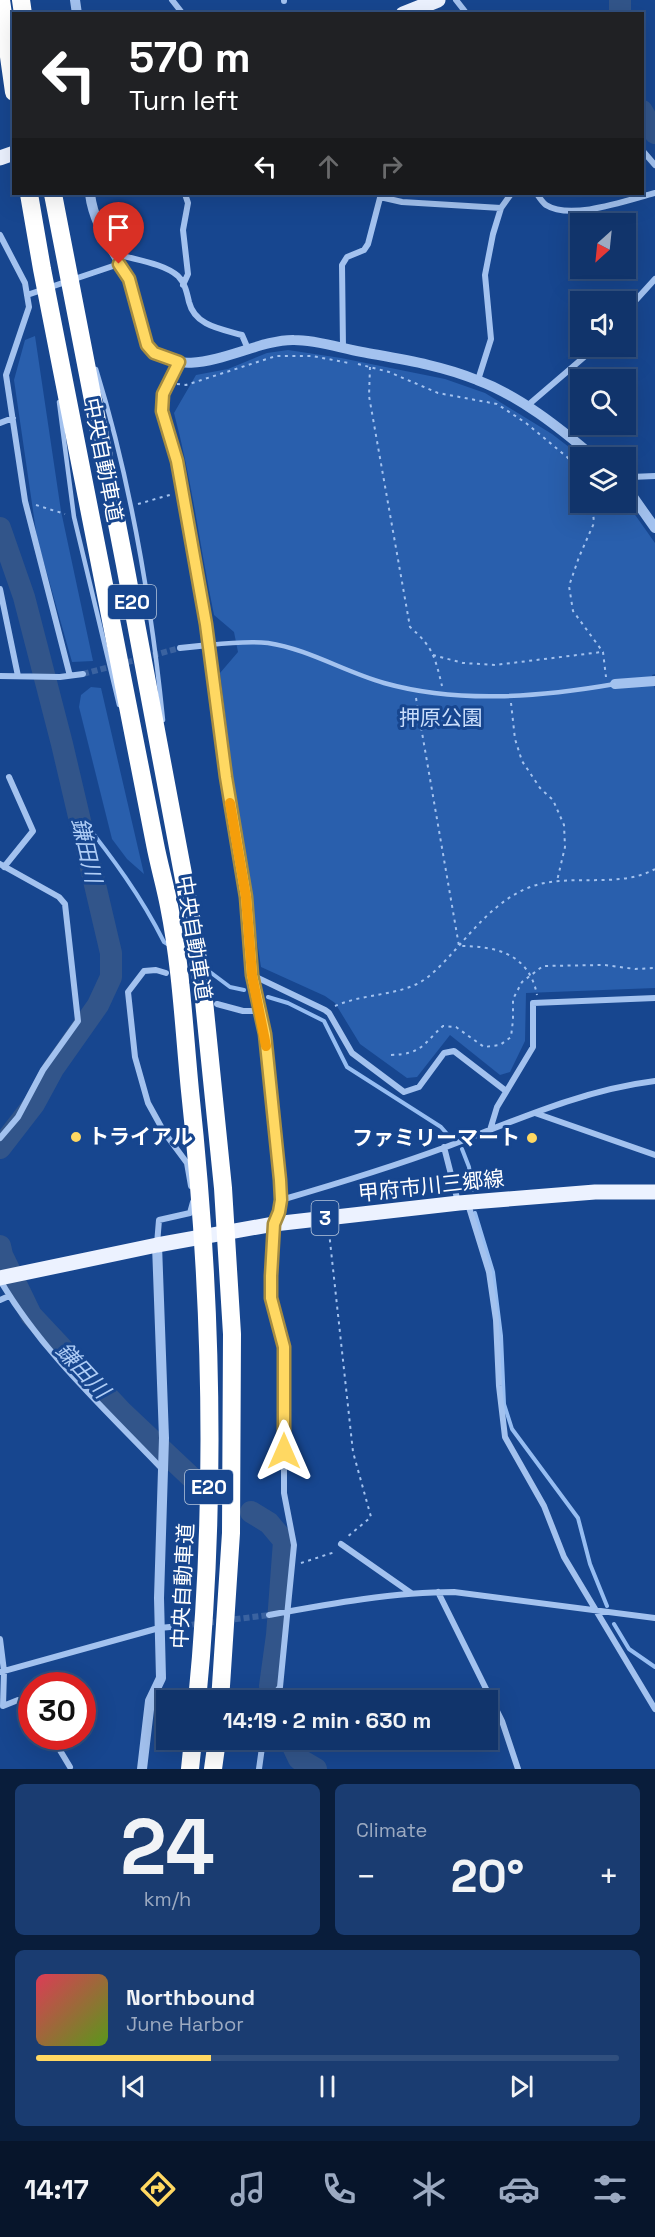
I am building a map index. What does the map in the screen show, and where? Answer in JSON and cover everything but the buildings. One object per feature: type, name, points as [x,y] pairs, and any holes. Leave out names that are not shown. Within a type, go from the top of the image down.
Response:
[{"type":"highway","points":[[1,0],[12,78]]},
{"type":"highway","name":"中央自動車道","points":[[29,195],[167,896],[172,974],[197,1156],[211,1411],[204,1626],[198,1690]]},
{"type":"highway","name":"中央自動車道","points":[[53,195],[203,991],[221,1172],[232,1334],[231,1533],[221,1690]]},
{"type":"highway","points":[[190,1769],[192,1750]]},
{"type":"highway","points":[[213,1769],[216,1750]]},
{"type":"main road","points":[[408,12],[438,0]]},
{"type":"main road","name":"甲府市川三郷線","points":[[0,1279],[157,1245],[274,1224],[463,1202],[595,1192],[655,1192]]},
{"type":"street","points":[[172,0],[181,12]]},
{"type":"street","points":[[456,0],[465,12]]},
{"type":"street","points":[[644,152],[655,165]]},
{"type":"street","points":[[538,195],[545,204],[560,209],[585,211],[655,193]]},
{"type":"street","points":[[90,195],[101,233],[129,279],[147,345],[154,353],[179,362],[208,360],[270,342],[307,340],[412,362],[478,380],[526,407],[582,447]]},
{"type":"street","points":[[183,285],[188,274],[183,230],[188,203],[185,195]]},
{"type":"street","points":[[343,349],[342,265],[347,257],[364,250],[368,244],[381,195],[402,202],[501,208]]},
{"type":"street","points":[[478,380],[491,339],[485,275],[501,208],[510,195]]},
{"type":"street","points":[[0,235],[25,283],[29,307],[6,375],[25,501],[70,676]]},
{"type":"street","points":[[112,253],[168,270],[179,278],[190,307],[198,319],[210,326],[242,335],[248,349]]},
{"type":"street","points":[[27,295],[119,264]]},
{"type":"street","points":[[636,300],[655,279]]},
{"type":"street","points":[[526,407],[584,357]]},
{"type":"street","points":[[179,362],[163,394],[162,411],[177,461],[208,645],[226,777],[246,897],[252,975],[265,1034],[281,1200],[274,1224],[271,1298],[284,1347],[284,1493],[294,1545],[280,1687],[278,1690]]},
{"type":"street","points":[[0,423],[13,418]]},
{"type":"street","points":[[636,477],[655,476]]},
{"type":"street","points":[[636,501],[655,528]]},
{"type":"street","points":[[0,589],[22,676]]},
{"type":"street","points":[[180,648],[208,645]]},
{"type":"street","points":[[0,676],[60,677],[83,674]]},
{"type":"street","points":[[612,685],[655,681]]},
{"type":"street","points":[[0,1138],[18,1117],[43,1070],[78,1021],[65,904],[58,897],[2,865],[33,831],[9,777]]},
{"type":"street","points":[[142,1769],[150,1701],[160,1678],[159,1628],[165,1438],[157,1245],[159,1220],[190,1213],[193,1204],[187,1162],[164,1132],[148,1104],[135,1058],[128,992],[144,971],[156,970],[172,974]]},
{"type":"street","points":[[252,975],[329,1013],[352,1053],[404,1092],[419,1087],[444,1053],[454,1051],[506,1091]]},
{"type":"street","points":[[490,1130],[497,1107],[533,1047],[533,1003],[655,998]]},
{"type":"street","points":[[217,1004],[243,1011],[260,1011]]},
{"type":"street","points":[[281,1200],[444,1148],[566,1101],[655,1081]]},
{"type":"street","points":[[534,1113],[655,1155]]},
{"type":"street","points":[[444,1148],[489,1272],[496,1320],[499,1386],[505,1437],[544,1506],[564,1557],[655,1709]]},
{"type":"street","points":[[0,1279],[20,1313],[80,1383],[163,1469]]},
{"type":"street","points":[[0,1300],[9,1296]]},
{"type":"street","points":[[341,1544],[411,1593]]},
{"type":"street","points":[[438,1592],[502,1721],[518,1769]]},
{"type":"street","points":[[269,1615],[411,1593],[454,1592],[655,1618]]},
{"type":"street","points":[[2,1671],[159,1628],[181,1626]]},
{"type":"street","points":[[0,1639],[3,1706],[18,1700]]},
{"type":"street","points":[[60,1750],[70,1767]]},
{"type":"street","points":[[259,1769],[261,1750]]},
{"type":"lane","points":[[73,298],[91,354]]},
{"type":"lane","points":[[50,305],[58,384]]},
{"type":"lane","points":[[94,365],[112,421],[142,569],[164,726]]},
{"type":"lane","points":[[59,396],[65,464],[74,517],[119,707]]},
{"type":"lane","points":[[208,645],[239,641],[268,644],[295,650],[386,684],[477,698],[511,697],[612,685]]},
{"type":"lane","points":[[128,741],[155,844]]},
{"type":"lane","points":[[166,749],[175,840]]},
{"type":"path","points":[[168,383],[186,385],[276,356],[312,356],[370,367],[389,372],[438,393],[497,404],[526,423],[570,461]]},
{"type":"path","points":[[370,367],[369,396],[410,627],[426,641],[433,655],[444,693]]},
{"type":"path","points":[[129,506],[182,492]]},
{"type":"path","points":[[25,501],[74,517]]},
{"type":"path","points":[[593,513],[594,523],[569,586],[573,611],[603,652],[612,685]]},
{"type":"path","points":[[433,655],[463,663],[495,665],[603,652]]},
{"type":"path","points":[[415,690],[459,946]]},
{"type":"path","points":[[511,697],[515,739],[522,761],[540,789],[553,800],[564,825],[565,847],[557,881]]},
{"type":"path","points":[[325,1010],[351,999],[388,993],[419,983],[442,964],[480,921],[509,898],[534,886],[557,881],[640,877],[655,869]]},
{"type":"path","points":[[459,946],[486,946],[506,952],[535,982],[539,1003]]},
{"type":"path","points":[[391,1055],[418,1051],[443,1026],[456,1027],[484,1047],[500,1045],[510,1037],[513,999],[522,982],[543,966],[567,964],[606,965],[635,969],[655,968]]},
{"type":"path","points":[[292,1566],[336,1551],[346,1537],[371,1517],[354,1452],[328,1217]]},
{"type":"green space","points":[[35,336],[61,511],[93,661],[72,662],[37,538],[14,380],[25,340]]},
{"type":"green space","name":"押原公園","points":[[288,350],[341,358],[445,379],[485,393],[552,434],[570,448],[570,513],[634,513],[655,543],[655,674],[652,675],[655,690],[655,988],[526,993],[525,1041],[510,1072],[500,1075],[450,1035],[417,1077],[407,1078],[360,1044],[335,1003],[325,996],[261,967],[252,894],[234,788],[220,673],[238,652],[234,632],[214,615],[186,463],[174,413],[196,375],[228,369],[267,353]]},
{"type":"green space","points":[[91,687],[101,688],[144,874],[127,859],[112,839],[79,707],[81,695]]},
{"type":"waterway","points":[[620,0],[620,12]]},
{"type":"waterway","points":[[644,114],[655,133]]},
{"type":"waterway","name":"鎌田川","points":[[0,528],[24,597],[62,744],[111,953],[111,977],[98,1005],[53,1069],[34,1104],[0,1148]]},
{"type":"waterway","points":[[80,817],[125,877],[164,942],[169,945]]},
{"type":"waterway","points":[[206,969],[230,987],[244,990]]},
{"type":"waterway","points":[[268,997],[288,1003],[324,1021],[347,1067],[441,1127],[448,1135]]},
{"type":"waterway","points":[[462,1149],[469,1167],[472,1190]]},
{"type":"waterway","points":[[475,1213],[493,1272],[501,1336],[504,1404],[512,1429],[578,1518],[590,1564],[607,1606]]},
{"type":"waterway","name":"鎌田川","points":[[0,1246],[2,1255],[31,1315],[122,1412],[191,1477]]},
{"type":"waterway","name":"鎌田川","points":[[251,1512],[269,1523],[284,1541],[277,1635],[270,1686],[272,1690]]},
{"type":"waterway","points":[[614,1624],[629,1649],[655,1667]]},
{"type":"waterway","name":"鎌田川","points":[[295,1750],[299,1759],[316,1769]]},
{"type":"tunnel","points":[[83,674],[180,648]]},
{"type":"tunnel","points":[[181,1626],[269,1615]]},
{"type":"slow traffic","points":[[230,803],[246,897],[248,950],[266,1046]]},
{"type":"place","name":"トライアル","points":[[76,1137]]},
{"type":"place","name":"ファミリーマート","points":[[532,1138]]},
{"type":"route","points":[[119,264],[129,279],[147,345],[154,353],[167,360],[179,362],[163,394],[162,411],[177,461],[206,624],[226,777],[246,897],[248,950],[265,1034],[280,1180],[281,1200],[274,1224],[272,1246],[271,1298],[284,1347],[284,1451]]}]
